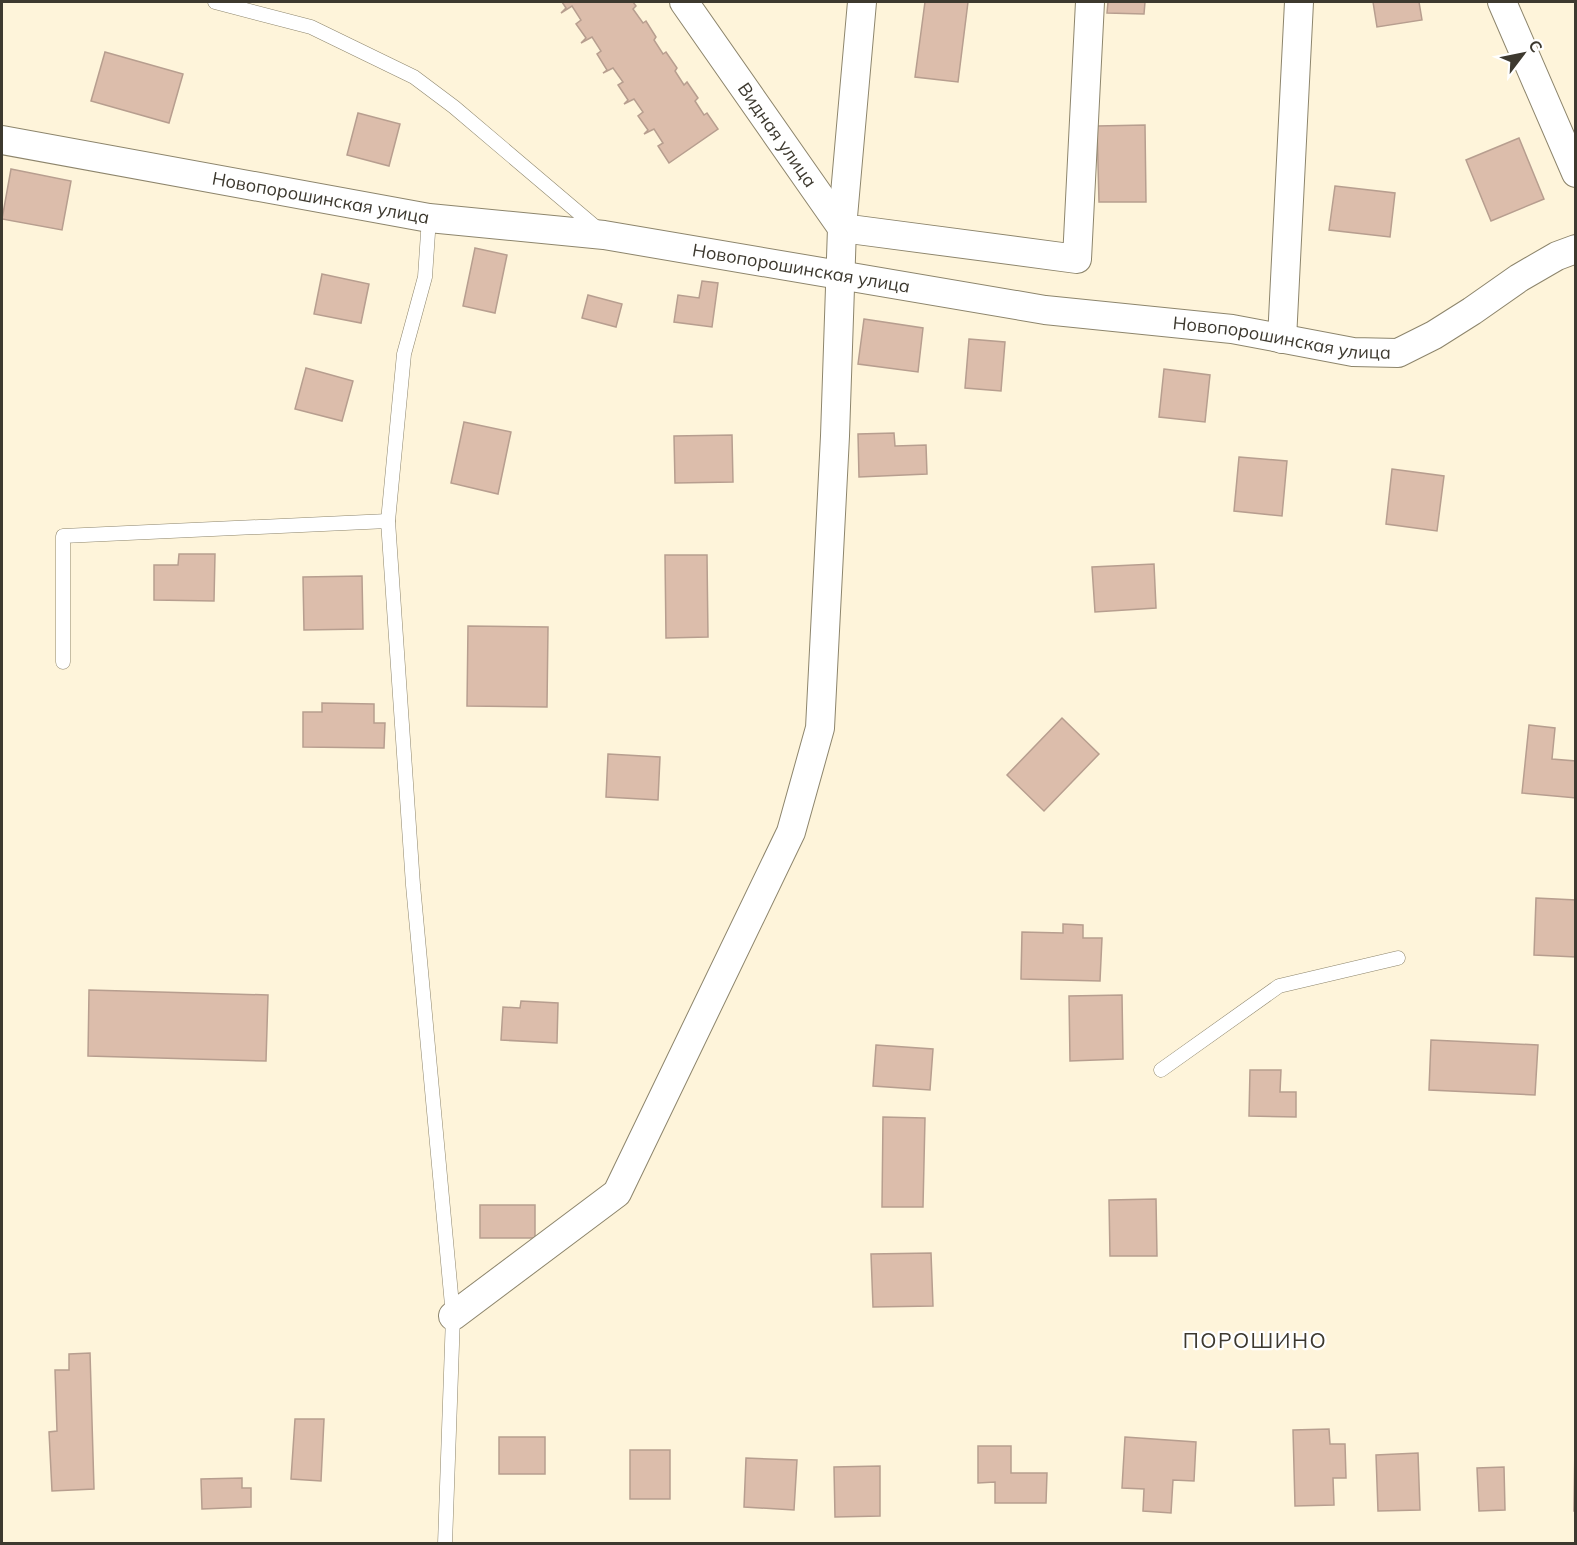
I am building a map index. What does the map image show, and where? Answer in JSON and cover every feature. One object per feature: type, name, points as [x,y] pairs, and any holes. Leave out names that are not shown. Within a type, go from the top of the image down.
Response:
[{"type":"street","name":"Видная улица","points":[[684,2],[842,228]]},
{"type":"street","points":[[453,1316],[617,1193],[791,832],[820,728],[842,277],[842,228],[862,2]]},
{"type":"street","points":[[842,228],[1077,259],[1090,2]]},
{"type":"street","points":[[1282,339],[1299,2]]},
{"type":"street","points":[[1502,2],[1575,173]]},
{"type":"street","name":"Новопорошинская улица","points":[[2,140],[429,218],[604,235],[1045,310],[1232,329],[1353,352],[1398,353],[1453,323],[1519,278],[1557,256],[1575,249]]},
{"type":"lane","points":[[215,2],[311,27],[414,77],[454,107],[604,235]]},
{"type":"lane","points":[[429,218],[424,277],[404,354],[388,521],[413,885],[453,1316],[445,1544]]},
{"type":"lane","points":[[63,662],[63,536],[388,521]]},
{"type":"lane","points":[[1161,1070],[1279,986],[1398,958]]},
{"type":"building","points":[[562,2],[633,2],[636,6],[633,9],[643,23],[646,21],[663,54],[666,52],[677,68],[675,71],[684,85],[687,82],[698,98],[695,101],[704,115],[707,113],[718,129],[669,163],[658,146],[663,143],[654,129],[644,134],[648,130],[638,116],[643,112],[634,99],[624,104],[628,100],[618,85],[623,82],[613,68],[603,73],[607,70],[597,54],[601,51],[592,37],[581,43],[586,38],[576,24],[581,20],[572,6],[561,13],[566,8]]},
{"type":"building","points":[[925,2],[968,2],[958,82],[915,77]]},
{"type":"building","points":[[1108,2],[1145,2],[1144,14],[1107,13]]},
{"type":"building","points":[[1373,2],[1419,2],[1422,20],[1377,27]]},
{"type":"building","points":[[105,52],[183,74],[169,123],[91,101]]},
{"type":"building","points":[[358,113],[400,124],[389,166],[347,155]]},
{"type":"building","points":[[1145,125],[1146,202],[1099,202],[1097,126]]},
{"type":"building","points":[[1519,138],[1544,199],[1491,221],[1466,160]]},
{"type":"building","points":[[11,169],[71,181],[62,230],[2,219]]},
{"type":"building","points":[[1335,186],[1395,193],[1390,237],[1329,230]]},
{"type":"building","points":[[475,248],[507,255],[495,313],[463,306]]},
{"type":"building","points":[[322,274],[369,284],[361,323],[314,314]]},
{"type":"building","points":[[702,281],[718,283],[712,327],[674,322],[678,295],[699,298]]},
{"type":"building","points":[[588,295],[622,304],[616,327],[582,318]]},
{"type":"building","points":[[864,319],[923,328],[918,372],[858,364]]},
{"type":"building","points":[[969,339],[1005,342],[1001,391],[965,388]]},
{"type":"building","points":[[306,368],[353,381],[342,421],[295,409]]},
{"type":"building","points":[[1164,369],[1210,375],[1205,422],[1159,417]]},
{"type":"building","points":[[464,422],[511,432],[498,494],[451,483]]},
{"type":"building","points":[[894,433],[895,446],[926,445],[927,474],[859,477],[858,434]]},
{"type":"building","points":[[732,435],[733,482],[675,483],[674,436]]},
{"type":"building","points":[[1239,457],[1287,461],[1282,516],[1234,511]]},
{"type":"building","points":[[1392,469],[1444,476],[1437,531],[1386,524]]},
{"type":"building","points":[[179,554],[215,554],[214,601],[154,600],[154,565],[178,565]]},
{"type":"building","points":[[665,555],[707,555],[708,637],[666,638]]},
{"type":"building","points":[[1154,564],[1156,608],[1095,612],[1092,567]]},
{"type":"building","points":[[362,576],[363,629],[304,630],[303,577]]},
{"type":"building","points":[[468,626],[548,627],[547,707],[467,706]]},
{"type":"building","points":[[322,703],[374,704],[374,723],[385,723],[384,748],[303,747],[303,712],[322,712]]},
{"type":"building","points":[[1062,718],[1099,754],[1044,811],[1007,775]]},
{"type":"building","points":[[1529,725],[1555,728],[1552,759],[1576,761],[1576,798],[1522,793]]},
{"type":"building","points":[[608,754],[660,757],[658,800],[606,797]]},
{"type":"building","points":[[1536,898],[1576,900],[1576,957],[1534,955]]},
{"type":"building","points":[[1063,924],[1083,925],[1083,938],[1102,938],[1100,981],[1021,979],[1022,932],[1063,933]]},
{"type":"building","points":[[89,990],[268,995],[266,1061],[88,1056]]},
{"type":"building","points":[[1122,995],[1123,1059],[1070,1061],[1069,996]]},
{"type":"building","points":[[521,1001],[558,1003],[557,1043],[501,1040],[503,1007],[520,1008]]},
{"type":"building","points":[[1431,1040],[1538,1045],[1535,1095],[1429,1090]]},
{"type":"building","points":[[876,1045],[933,1049],[930,1090],[873,1086]]},
{"type":"building","points":[[1250,1070],[1281,1070],[1280,1092],[1296,1092],[1296,1117],[1249,1116]]},
{"type":"building","points":[[883,1117],[925,1118],[923,1207],[882,1207]]},
{"type":"building","points":[[1156,1199],[1157,1256],[1110,1256],[1109,1200]]},
{"type":"building","points":[[480,1205],[535,1205],[535,1238],[480,1238]]},
{"type":"building","points":[[931,1253],[933,1306],[873,1307],[871,1254]]},
{"type":"building","points":[[90,1353],[94,1489],[52,1491],[49,1432],[57,1431],[55,1370],[69,1370],[69,1354]]},
{"type":"building","points":[[295,1419],[324,1419],[321,1481],[291,1479]]},
{"type":"building","points":[[1329,1429],[1330,1444],[1345,1444],[1346,1478],[1333,1478],[1334,1505],[1295,1506],[1293,1430]]},
{"type":"building","points":[[499,1437],[545,1437],[545,1474],[499,1474]]},
{"type":"building","points":[[1125,1437],[1196,1442],[1194,1481],[1173,1480],[1171,1513],[1143,1511],[1144,1489],[1122,1488]]},
{"type":"building","points":[[1575,1443],[1576,1511],[1574,1511]]},
{"type":"building","points":[[978,1446],[1011,1446],[1011,1473],[1047,1473],[1046,1503],[995,1503],[995,1482],[978,1483]]},
{"type":"building","points":[[630,1450],[670,1450],[670,1499],[630,1499]]},
{"type":"building","points":[[1418,1453],[1420,1510],[1378,1511],[1376,1455]]},
{"type":"building","points":[[746,1458],[797,1460],[794,1510],[744,1507]]},
{"type":"building","points":[[880,1466],[880,1516],[835,1517],[834,1467]]},
{"type":"building","points":[[1504,1467],[1505,1510],[1479,1511],[1477,1468]]},
{"type":"building","points":[[242,1478],[242,1488],[251,1488],[251,1507],[202,1509],[201,1479]]},
{"type":"district","name":"ПОРОШИНО","points":[[1255,1341]]}]
